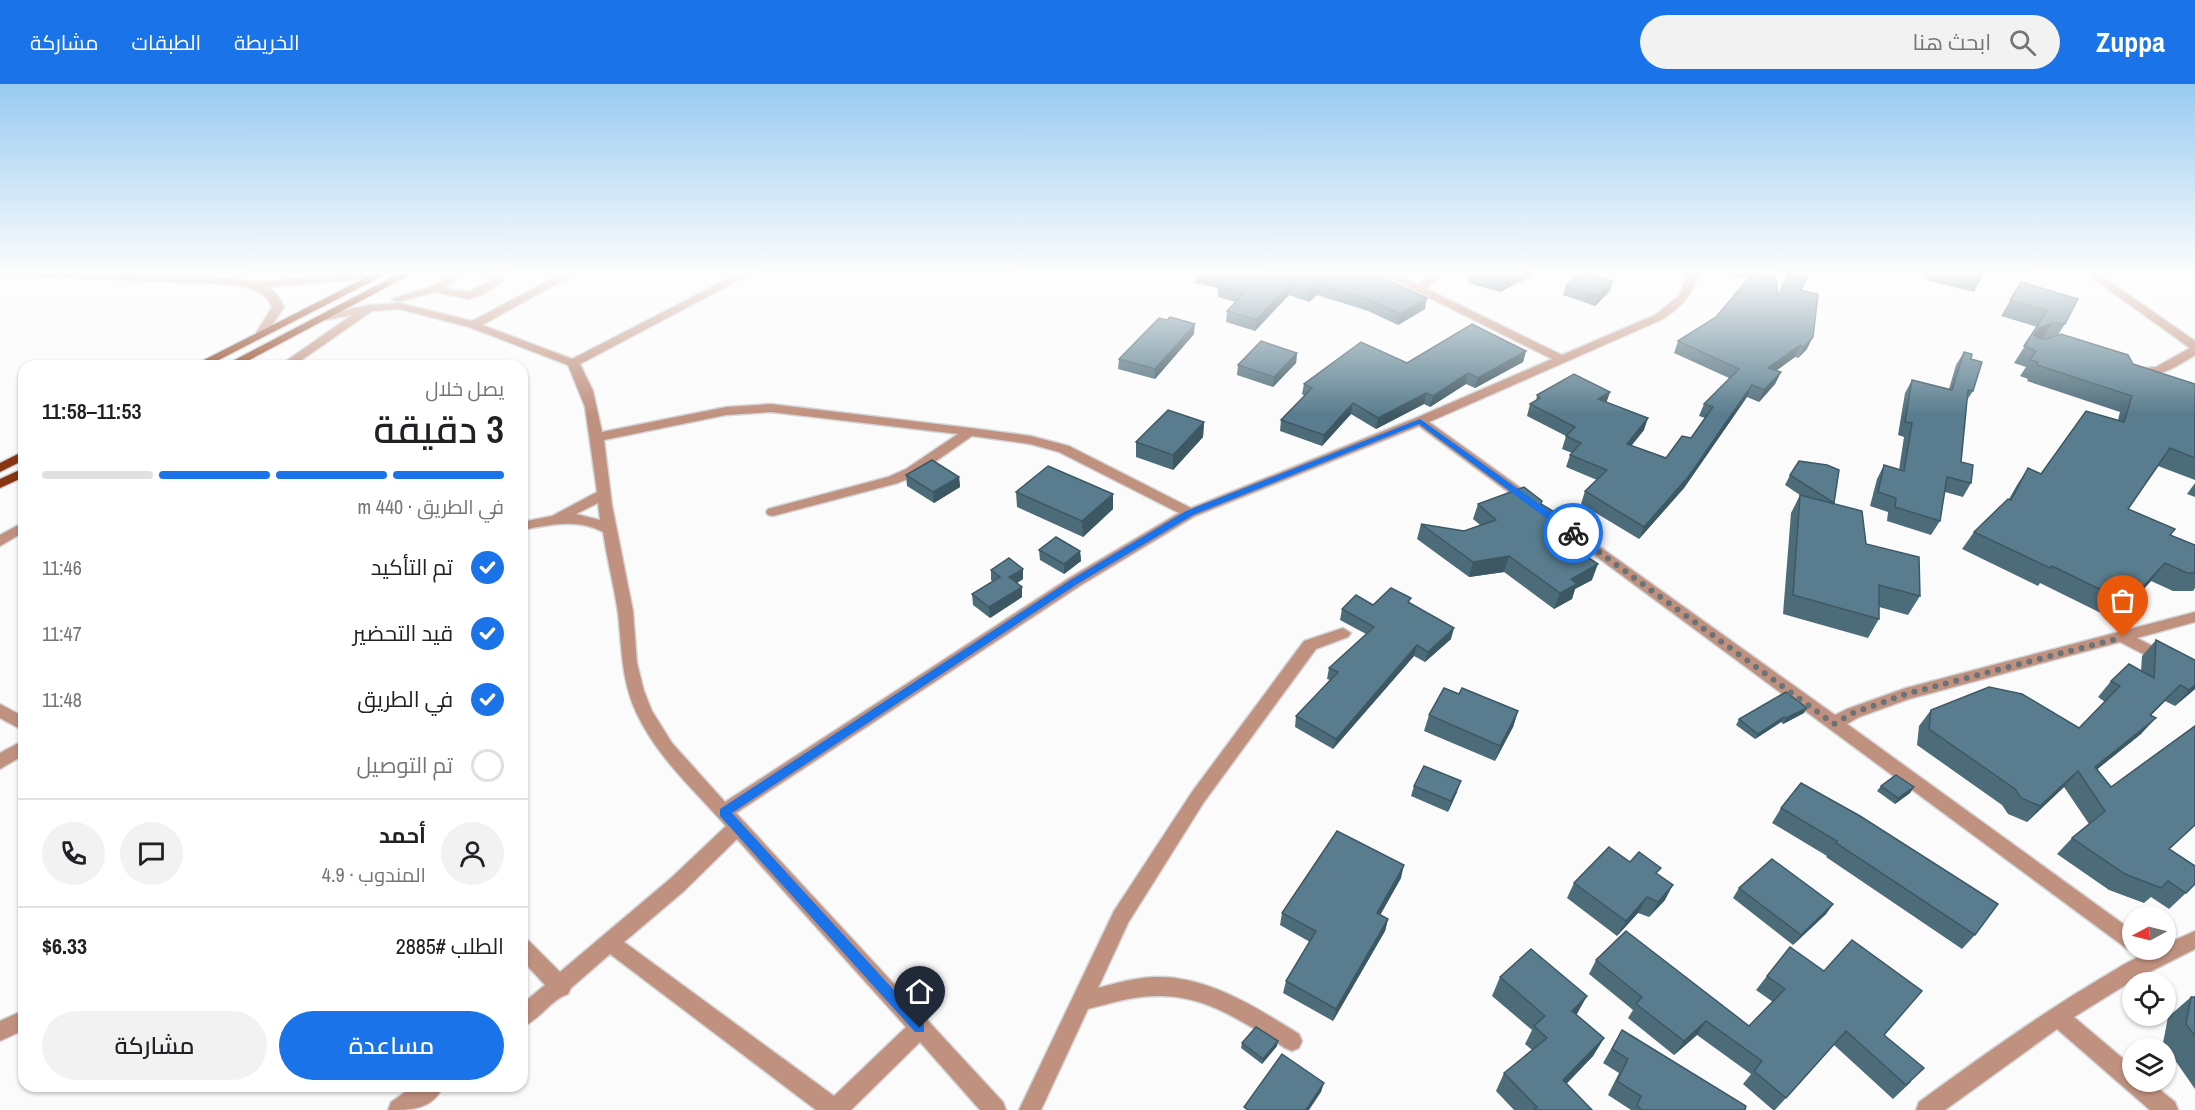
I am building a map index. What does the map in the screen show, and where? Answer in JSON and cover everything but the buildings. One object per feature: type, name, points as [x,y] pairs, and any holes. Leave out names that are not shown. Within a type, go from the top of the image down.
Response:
[{"type":"main road","points":[[210,360],[288,320]]},
{"type":"main road","points":[[241,360],[320,320]]},
{"type":"main road","points":[[0,468],[18,458]]},
{"type":"main road","points":[[0,484],[18,475]]},
{"type":"street","points":[[262,333],[270,320]]},
{"type":"street","points":[[294,360],[353,320]]},
{"type":"street","points":[[456,320],[573,363],[581,374],[597,437],[608,529],[625,613],[630,669],[638,701],[654,731],[682,772],[724,812],[736,828],[995,1110]]},
{"type":"street","points":[[473,325],[483,320]]},
{"type":"street","points":[[573,363],[656,320]]},
{"type":"street","points":[[1483,320],[1563,360]]},
{"type":"street","points":[[724,812],[1076,581],[1190,513],[1420,421],[1652,320]]},
{"type":"street","points":[[2124,368],[2147,374],[2195,348],[2156,320]]},
{"type":"street","points":[[597,437],[726,411],[771,408],[970,432],[1031,441],[1064,449],[1190,513]]},
{"type":"street","points":[[1420,421],[1545,513]]},
{"type":"street","points":[[773,512],[893,480],[910,472],[970,432]]},
{"type":"street","points":[[552,521],[604,494]]},
{"type":"street","points":[[528,525],[590,519],[608,529]]},
{"type":"street","points":[[1564,527],[2122,934]]},
{"type":"street","points":[[0,541],[18,530]]},
{"type":"street","points":[[1834,724],[1853,713],[1906,694],[2195,617]]},
{"type":"street","points":[[1030,1110],[1121,917],[1198,797],[1310,645],[1343,633]]},
{"type":"street","points":[[2123,637],[2195,675]]},
{"type":"street","points":[[0,710],[18,721]]},
{"type":"street","points":[[0,762],[18,751]]},
{"type":"street","points":[[528,1012],[561,987],[677,885],[736,828]]},
{"type":"street","points":[[2176,946],[2195,940]]},
{"type":"street","points":[[610,943],[834,1110],[920,1028]]},
{"type":"street","points":[[528,953],[561,987]]},
{"type":"street","points":[[1928,1110],[2000,1055],[2140,960]]},
{"type":"street","points":[[1082,1001],[1137,988],[1183,987],[1223,999],[1292,1041]]},
{"type":"street","points":[[2059,1017],[2122,1071]]},
{"type":"street","points":[[0,1031],[18,1023]]},
{"type":"street","points":[[399,1110],[424,1092]]},
{"type":"street","points":[[2146,1092],[2167,1110]]},
{"type":"way so far","points":[[1573,533],[1834,724],[1853,713],[1906,694],[2123,637]]},
{"type":"route","points":[[920,1028],[736,828],[724,812],[1076,581],[1190,513],[1420,421],[1573,533]]}]
